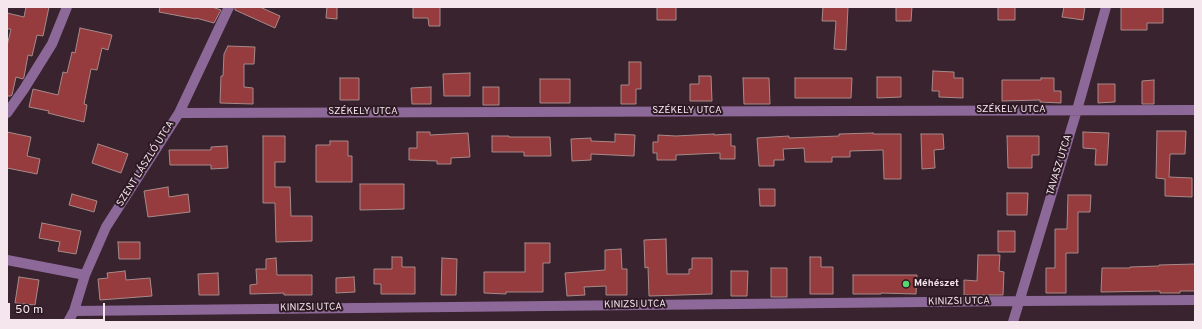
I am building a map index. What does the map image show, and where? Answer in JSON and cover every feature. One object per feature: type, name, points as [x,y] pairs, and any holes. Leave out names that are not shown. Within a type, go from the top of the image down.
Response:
[{"type":"street","points":[[7,113],[52,44],[67,7]]},
{"type":"street","name":"SZENT LÁSZLÓ UTCA","points":[[68,322],[74,311],[85,275],[106,227],[178,113],[229,7]]},
{"type":"street","name":"TAVASZ UTCA","points":[[1013,322],[1077,110],[1106,7]]},
{"type":"street","name":"SZÉKELY UTCA","points":[[178,113],[1195,110]]},
{"type":"street","points":[[7,260],[85,275]]},
{"type":"street","name":"KINIZSI UTCA","points":[[74,311],[1195,300]]},
{"type":"building","points":[[26,7],[49,7],[43,36],[37,35],[32,56],[28,55],[24,77],[23,79],[16,77],[12,95],[7,96],[7,46],[11,29],[7,29],[7,13],[24,17]]},
{"type":"building","points":[[160,7],[212,7],[221,10],[214,23],[196,18],[159,12]]},
{"type":"building","points":[[235,7],[260,7],[280,16],[275,28],[235,10]]},
{"type":"building","points":[[327,7],[337,7],[337,19],[326,18]]},
{"type":"building","points":[[413,7],[440,7],[440,26],[429,26],[428,18],[413,18]]},
{"type":"building","points":[[657,7],[676,7],[676,20],[657,20]]},
{"type":"building","points":[[823,7],[848,7],[846,50],[834,49],[836,21],[822,21]]},
{"type":"building","points":[[896,7],[912,7],[911,21],[896,21]]},
{"type":"building","points":[[998,7],[1015,7],[1015,20],[998,20]]},
{"type":"building","points":[[1064,7],[1085,7],[1083,20],[1062,17]]},
{"type":"building","points":[[1121,7],[1163,7],[1163,23],[1147,23],[1147,30],[1121,30]]},
{"type":"building","points":[[80,28],[112,35],[108,50],[102,48],[97,70],[91,69],[84,104],[87,105],[84,122],[48,113],[49,111],[29,107],[33,89],[58,95],[63,72],[67,73],[72,52],[75,53]]},
{"type":"building","points":[[228,46],[255,47],[254,64],[244,64],[244,87],[253,88],[253,104],[220,103],[221,76],[223,76],[224,54]]},
{"type":"building","points":[[629,62],[641,62],[641,89],[636,89],[636,104],[621,104],[621,85],[629,85]]},
{"type":"building","points":[[933,71],[954,72],[954,78],[963,78],[963,98],[939,97],[939,91],[932,91]]},
{"type":"building","points":[[470,73],[470,96],[444,96],[443,74]]},
{"type":"building","points":[[699,76],[711,76],[712,101],[690,101],[690,84],[699,84]]},
{"type":"building","points":[[877,77],[901,77],[901,97],[877,98]]},
{"type":"building","points":[[340,78],[359,78],[359,100],[340,100]]},
{"type":"building","points":[[743,78],[769,78],[770,104],[744,104]]},
{"type":"building","points":[[795,78],[852,78],[851,98],[795,98]]},
{"type":"building","points":[[1041,78],[1054,78],[1054,91],[1061,91],[1061,103],[1040,102],[1040,100],[1002,101],[1002,80],[1041,80]]},
{"type":"building","points":[[540,79],[570,79],[570,103],[540,103]]},
{"type":"building","points":[[1154,80],[1154,104],[1142,104],[1142,81]]},
{"type":"building","points":[[1098,84],[1115,84],[1115,102],[1098,103]]},
{"type":"building","points":[[431,87],[431,104],[412,104],[411,88]]},
{"type":"building","points":[[483,87],[499,87],[499,105],[483,105]]},
{"type":"building","points":[[1157,131],[1186,131],[1185,154],[1170,154],[1169,177],[1192,178],[1192,197],[1165,196],[1165,179],[1156,178]]},
{"type":"building","points":[[7,132],[31,137],[27,156],[40,159],[37,174],[7,168]]},
{"type":"building","points":[[417,132],[430,132],[430,135],[468,133],[470,157],[451,158],[451,164],[437,164],[437,161],[409,160],[409,148],[417,148]]},
{"type":"building","points":[[1083,132],[1109,133],[1107,165],[1095,165],[1096,149],[1083,148]]},
{"type":"building","points":[[615,134],[635,135],[634,156],[591,154],[591,160],[572,161],[571,139],[591,138],[591,141],[615,142]]},
{"type":"building","points":[[731,134],[731,146],[735,146],[735,159],[720,159],[720,153],[676,155],[676,160],[657,160],[657,153],[653,153],[653,142],[658,142],[658,135],[676,136]]},
{"type":"building","points":[[839,134],[901,134],[901,179],[884,179],[883,150],[850,151],[850,157],[832,157],[832,162],[805,162],[804,148],[783,149],[784,160],[774,160],[774,166],[759,166],[757,138],[789,136],[789,138],[839,136]]},
{"type":"building","points":[[921,134],[943,134],[944,149],[934,150],[935,168],[922,169]]},
{"type":"building","points":[[263,136],[285,136],[285,162],[275,162],[275,187],[290,187],[291,216],[312,216],[312,241],[276,242],[275,203],[263,203]]},
{"type":"building","points":[[492,136],[550,137],[551,156],[524,156],[524,152],[492,152]]},
{"type":"building","points":[[1007,136],[1039,136],[1039,155],[1032,155],[1032,168],[1008,168]]},
{"type":"building","points":[[330,141],[348,141],[348,156],[352,156],[352,182],[316,182],[316,145],[330,145]]},
{"type":"building","points":[[98,144],[128,154],[121,173],[92,163]]},
{"type":"building","points":[[227,146],[228,168],[211,169],[211,165],[170,165],[169,150],[211,150],[211,147]]},
{"type":"building","points":[[360,184],[404,184],[404,209],[360,210]]},
{"type":"building","points":[[168,187],[169,197],[188,194],[190,212],[148,217],[144,191]]},
{"type":"building","points":[[759,189],[775,189],[775,206],[760,206]]},
{"type":"building","points":[[1007,193],[1028,193],[1027,215],[1007,215]]},
{"type":"building","points":[[72,194],[97,201],[94,212],[69,205]]},
{"type":"building","points":[[1068,195],[1091,195],[1090,212],[1078,212],[1078,253],[1066,253],[1066,293],[1046,293],[1046,268],[1055,268],[1055,229],[1067,229]]},
{"type":"building","points":[[42,223],[81,231],[76,254],[58,251],[60,242],[39,238]]},
{"type":"building","points":[[998,231],[1015,231],[1015,252],[998,252]]},
{"type":"building","points":[[666,239],[667,274],[689,274],[689,269],[692,269],[692,258],[712,258],[712,294],[649,296],[648,267],[645,268],[644,240]]},
{"type":"building","points":[[118,242],[140,242],[140,259],[119,259]]},
{"type":"building","points":[[525,243],[550,243],[550,263],[543,263],[543,292],[506,292],[506,294],[484,293],[484,272],[525,272]]},
{"type":"building","points":[[621,249],[622,269],[627,269],[627,295],[606,295],[606,286],[584,287],[585,295],[567,296],[565,273],[605,270],[605,250]]},
{"type":"building","points":[[978,255],[1000,255],[999,271],[1004,272],[1003,295],[964,295],[964,280],[977,281]]},
{"type":"building","points":[[392,257],[402,257],[402,267],[415,267],[415,294],[381,294],[381,284],[374,284],[374,269],[392,269]]},
{"type":"building","points":[[810,257],[821,257],[821,267],[833,267],[833,294],[810,294]]},
{"type":"building","points":[[276,258],[277,275],[312,275],[312,295],[284,295],[284,293],[250,294],[250,285],[257,284],[256,269],[266,269],[266,259]]},
{"type":"building","points":[[442,258],[457,259],[456,295],[441,295]]},
{"type":"building","points":[[1195,264],[1195,291],[1180,291],[1180,293],[1160,293],[1160,291],[1101,292],[1102,268],[1130,268],[1159,265]]},
{"type":"building","points":[[771,268],[787,268],[787,297],[771,297]]},
{"type":"building","points":[[125,271],[126,280],[150,278],[152,296],[100,300],[98,279],[108,278],[107,273]]},
{"type":"building","points":[[731,271],[748,271],[747,296],[731,296]]},
{"type":"building","points":[[218,273],[219,295],[199,295],[198,274]]},
{"type":"building","points":[[853,275],[917,275],[916,294],[853,294]]},
{"type":"building","points":[[19,277],[39,280],[35,305],[15,303]]},
{"type":"building","points":[[354,277],[355,292],[336,293],[336,278]]},
{"type":"place","name":"Méhészet","points":[[906,284]]}]
